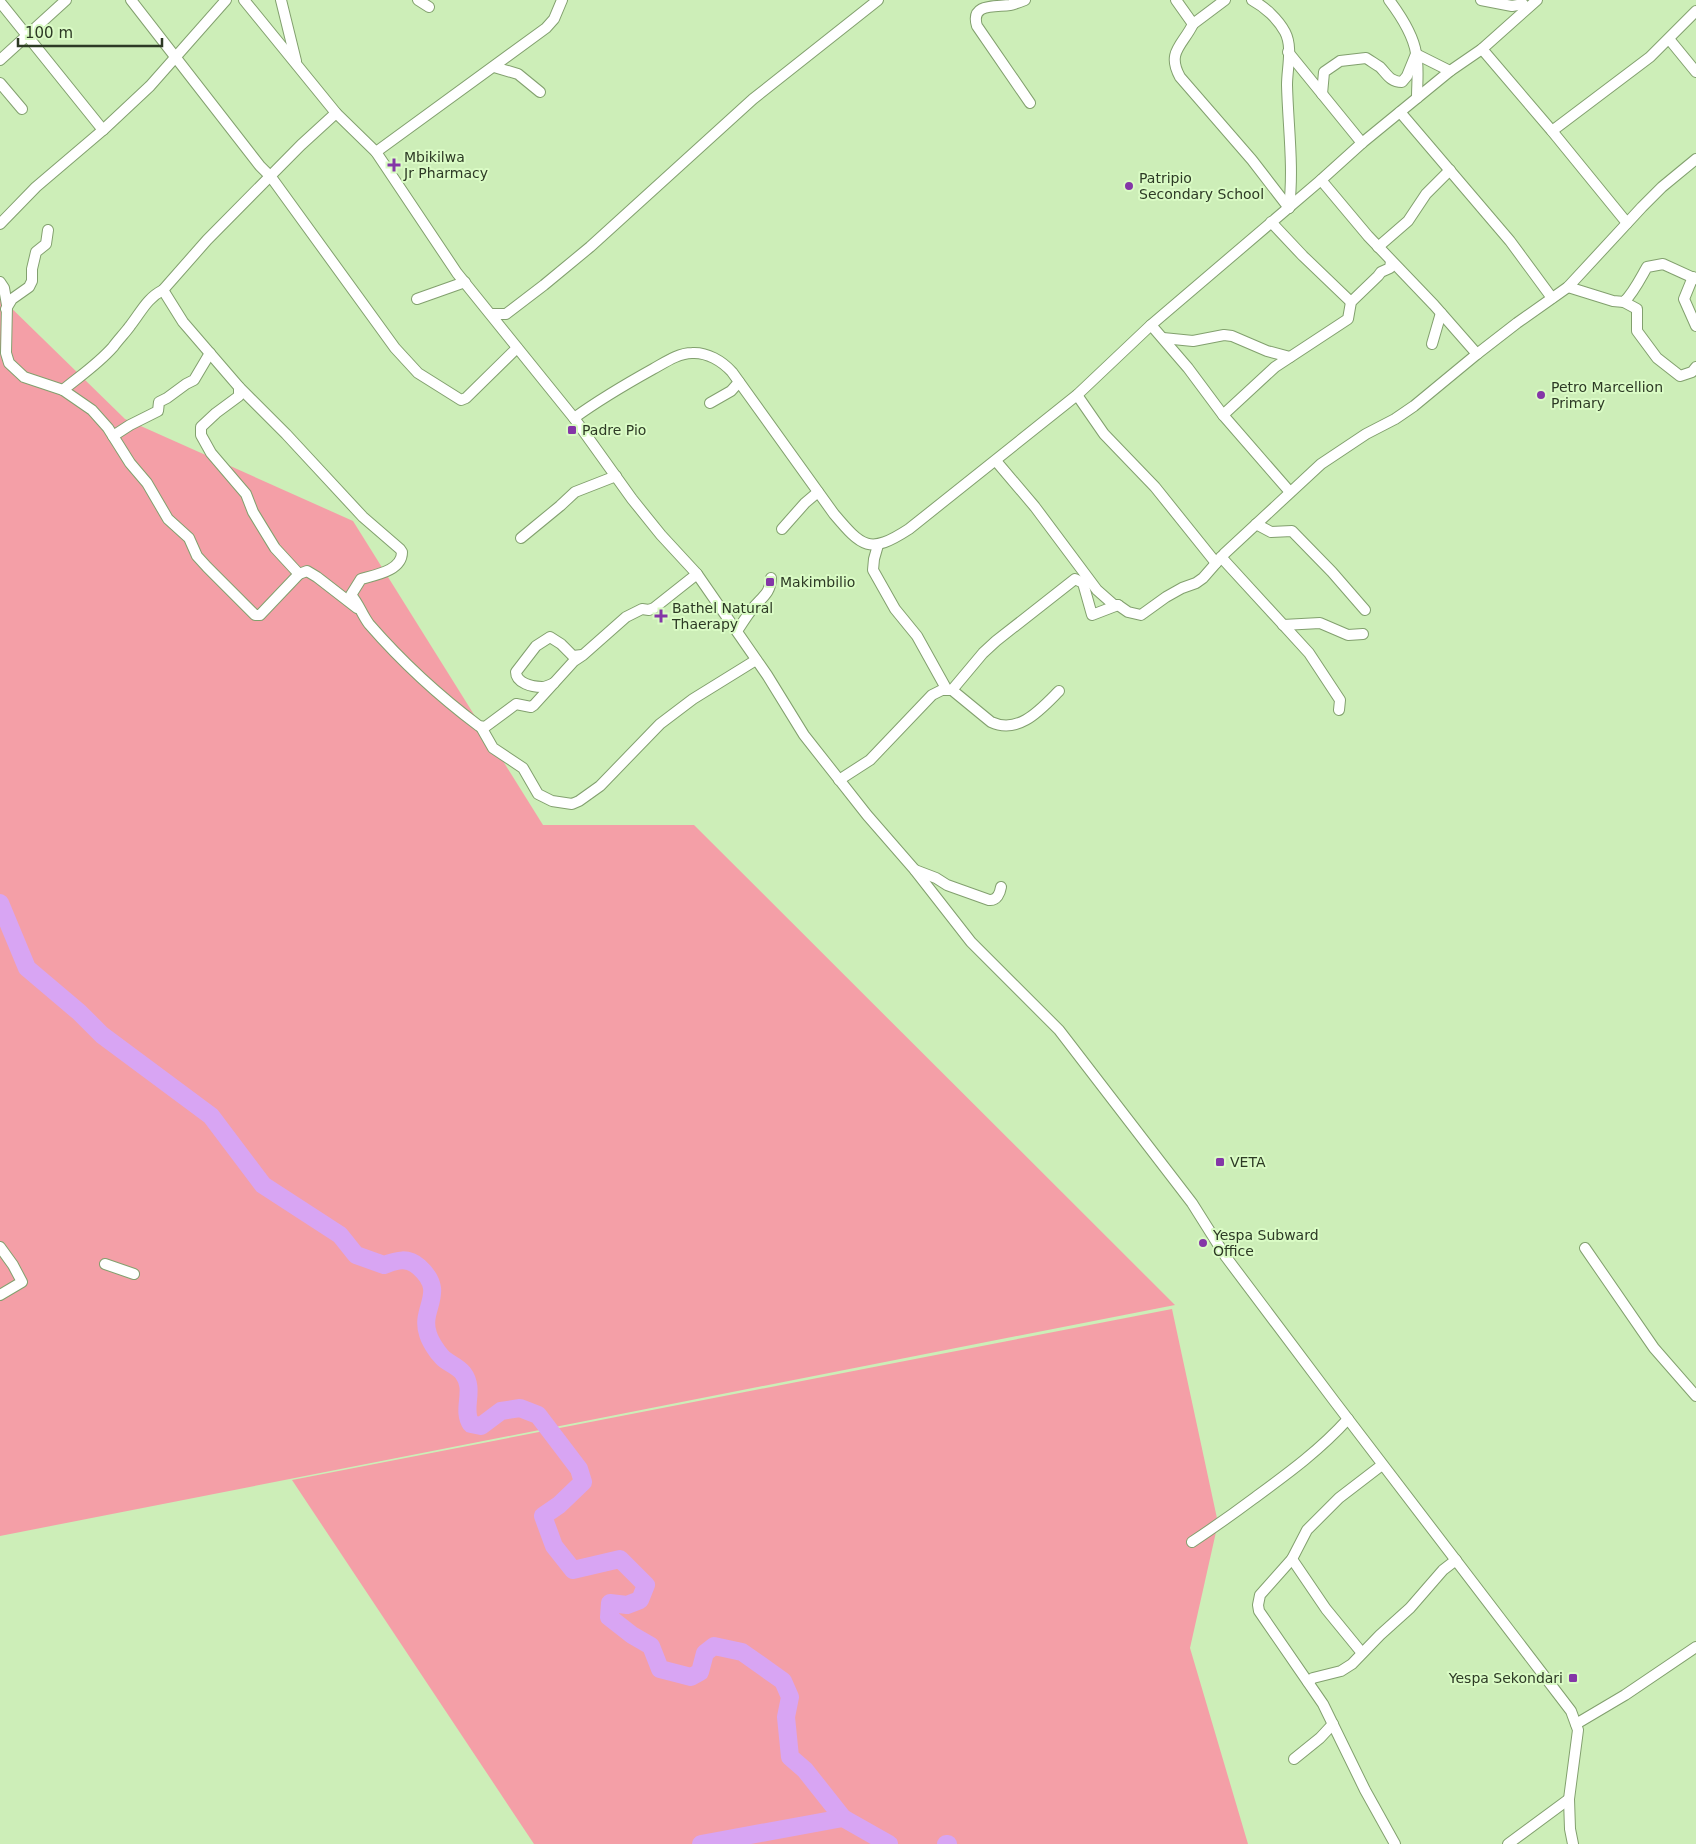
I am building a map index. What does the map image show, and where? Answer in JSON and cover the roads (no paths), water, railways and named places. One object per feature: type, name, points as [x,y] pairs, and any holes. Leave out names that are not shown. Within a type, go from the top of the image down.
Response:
[{"type":"street","points":[[0,60],[66,0]]},
{"type":"street","points":[[131,0],[270,177],[395,348],[418,373],[461,400],[466,398],[517,348]]},
{"type":"street","points":[[0,224],[42,182],[103,130],[150,86],[226,0]]},
{"type":"street","points":[[244,0],[336,113],[376,152],[457,273],[574,418],[661,535],[697,574],[737,631],[804,735],[839,780],[914,869],[971,942],[1059,1030],[1192,1203],[1226,1258],[1571,1711],[1578,1730],[1569,1800],[1570,1829],[1573,1844]]},
{"type":"street","points":[[281,0],[297,65]]},
{"type":"street","points":[[418,0],[429,8]]},
{"type":"street","points":[[376,152],[546,28],[554,19],[562,0]]},
{"type":"street","points":[[491,314],[506,314],[544,285],[590,247],[746,105],[878,0]]},
{"type":"street","points":[[1025,0],[1013,5],[984,8],[979,11],[975,20],[977,26],[1030,103]]},
{"type":"street","points":[[1176,0],[1193,24]]},
{"type":"street","points":[[1225,0],[1193,24],[1174,56],[1176,70],[1184,83],[1219,122],[1289,208]]},
{"type":"street","points":[[1252,0],[1265,9],[1281,25],[1287,39],[1287,84],[1292,170],[1289,208]]},
{"type":"street","points":[[1389,0],[1407,28],[1416,54],[1417,98]]},
{"type":"street","points":[[1481,0],[1512,6],[1537,0]]},
{"type":"street","points":[[0,2],[103,130]]},
{"type":"street","points":[[574,418],[598,401],[664,363],[688,353],[697,353],[713,358],[725,365],[740,382],[834,514],[864,544],[878,545],[908,529],[1077,395],[1151,325],[1289,208],[1362,142],[1450,71],[1482,50],[1523,4]]},
{"type":"street","points":[[1552,131],[1650,57],[1696,11]]},
{"type":"street","points":[[1669,39],[1696,72]]},
{"type":"street","points":[[1482,50],[1552,131],[1626,223]]},
{"type":"street","points":[[1288,52],[1362,142]]},
{"type":"street","points":[[1322,94],[1324,72],[1335,63],[1366,58],[1378,66],[1393,81],[1402,82],[1407,76],[1416,54]]},
{"type":"street","points":[[1416,54],[1450,71]]},
{"type":"street","points":[[494,67],[518,74],[540,92]]},
{"type":"street","points":[[0,83],[22,109]]},
{"type":"street","points":[[1400,112],[1522,255],[1552,298]]},
{"type":"street","points":[[63,390],[86,373],[111,349],[131,325],[140,310],[154,295],[163,290],[207,240],[301,145],[336,113]]},
{"type":"street","points":[[996,461],[1036,507],[1097,590],[1114,605],[1118,605],[1128,612],[1141,615],[1182,588],[1196,583],[1256,524],[1327,459],[1414,406],[1477,354],[1568,288],[1626,223],[1662,187],[1696,159]]},
{"type":"street","points":[[1378,247],[1410,218],[1426,194],[1450,170]]},
{"type":"street","points":[[1321,180],[1378,247],[1477,354]]},
{"type":"street","points":[[1271,222],[1351,302]]},
{"type":"street","points":[[7,307],[12,299],[29,287],[32,281],[32,270],[36,252],[46,244],[48,230]]},
{"type":"street","points":[[1223,414],[1247,394],[1262,378],[1348,319],[1351,302],[1381,272],[1390,268],[1391,261]]},
{"type":"street","points":[[1624,302],[1632,293],[1647,267],[1663,264],[1694,278],[1684,299],[1696,326]]},
{"type":"street","points":[[0,282],[4,288],[7,307],[6,355],[9,363],[24,377],[63,390],[92,410],[148,485],[168,519],[189,538],[201,561],[256,615],[261,614],[299,574],[305,571],[310,572],[358,609],[370,625],[420,677],[480,727],[493,748],[523,768],[538,794],[552,801],[572,804],[579,801],[600,786],[660,724],[693,700],[756,660]]},
{"type":"street","points":[[417,298],[465,282]]},
{"type":"street","points":[[1568,288],[1608,300],[1624,302],[1637,309],[1637,331],[1656,358],[1680,376],[1692,372],[1696,367]]},
{"type":"street","points":[[163,290],[183,322],[239,386],[363,517],[402,552],[400,560],[388,572],[361,579],[352,595],[358,603],[358,609]]},
{"type":"street","points":[[1432,344],[1441,313]]},
{"type":"street","points":[[1151,325],[1191,372],[1223,414],[1290,492]]},
{"type":"street","points":[[1163,338],[1194,341],[1224,335],[1232,336],[1266,351],[1290,357]]},
{"type":"street","points":[[113,436],[158,411],[159,402],[194,380],[210,352]]},
{"type":"street","points":[[710,403],[731,391],[740,382]]},
{"type":"street","points":[[239,386],[239,396],[206,422],[201,428],[201,435],[211,453],[246,494],[275,548],[299,574]]},
{"type":"street","points":[[1077,395],[1104,434],[1165,499],[1218,560],[1309,653],[1340,700],[1339,710]]},
{"type":"street","points":[[521,538],[575,492],[616,476]]},
{"type":"street","points":[[782,529],[805,503],[818,492]]},
{"type":"street","points":[[1256,524],[1271,532],[1292,531],[1332,572],[1365,610]]},
{"type":"street","points":[[878,545],[873,570],[889,595],[895,609],[917,636],[949,690],[998,726],[1009,726],[1024,722],[1033,717],[1059,691]]},
{"type":"street","points":[[480,727],[489,724],[515,704],[531,707],[534,705],[574,661],[626,617],[642,609],[649,610],[654,608],[697,574]]},
{"type":"street","points":[[737,631],[752,609],[766,594],[771,585],[771,578]]},
{"type":"street","points":[[839,780],[863,766],[932,695],[940,691],[949,690],[996,641],[1075,579],[1083,583],[1092,615],[1118,605]]},
{"type":"street","points":[[1283,625],[1320,623],[1348,635],[1363,634]]},
{"type":"street","points":[[554,683],[543,688],[530,685],[518,681],[516,672],[536,646],[550,637],[574,656],[583,654]]},
{"type":"street","points":[[914,869],[947,885],[992,901],[998,896],[1001,887]]},
{"type":"street","points":[[0,1247],[22,1282],[0,1294]]},
{"type":"street","points":[[1585,1248],[1654,1348],[1696,1396]]},
{"type":"street","points":[[105,1264],[134,1274]]},
{"type":"street","points":[[1192,1542],[1232,1516],[1299,1466],[1348,1419]]},
{"type":"street","points":[[1382,1465],[1339,1498],[1307,1530],[1292,1560],[1260,1595],[1258,1605],[1264,1617],[1323,1704],[1365,1790],[1395,1844]]},
{"type":"street","points":[[1292,1560],[1326,1609],[1362,1653]]},
{"type":"street","points":[[1308,1682],[1314,1678],[1341,1671],[1352,1664],[1410,1608],[1443,1570],[1456,1560]]},
{"type":"street","points":[[1576,1724],[1625,1695],[1696,1647]]},
{"type":"street","points":[[1294,1759],[1320,1738],[1333,1724]]},
{"type":"street","points":[[1508,1844],[1569,1800]]},
{"type":"waterway","points":[[0,903],[27,968],[79,1012],[102,1035],[211,1116],[263,1185],[340,1235],[356,1255],[384,1265],[402,1260],[411,1262],[419,1267],[427,1276],[431,1285],[432,1293],[426,1325],[428,1334],[440,1355],[461,1371],[467,1379],[469,1393],[467,1412],[471,1424],[481,1426],[501,1411],[520,1408],[538,1415],[579,1469],[583,1482],[559,1505],[543,1516],[554,1546],[573,1570],[620,1559],[646,1585],[640,1600],[627,1605],[610,1603],[609,1617],[632,1635],[651,1646],[660,1669],[691,1677],[700,1672],[705,1653],[714,1646],[742,1652],[783,1681],[790,1697],[786,1717],[790,1757],[805,1770],[843,1818]]},
{"type":"waterway","points":[[701,1844],[843,1818],[889,1844]]},
{"type":"place","name":"Mbikilwa Jr Pharmacy","points":[[394,165]]},
{"type":"place","name":"Patripio Secondary School","points":[[1129,186]]},
{"type":"place","name":"Petro Marcellion Primary","points":[[1541,395]]},
{"type":"place","name":"Padre Pio","points":[[572,430]]},
{"type":"place","name":"Makimbilio","points":[[770,582]]},
{"type":"place","name":"Bathel Natural Thaerapy","points":[[661,616]]},
{"type":"place","name":"VETA","points":[[1220,1162]]},
{"type":"place","name":"Yespa Subward Office","points":[[1203,1243]]},
{"type":"place","name":"Yespa Sekondari","points":[[1573,1678]]}]
